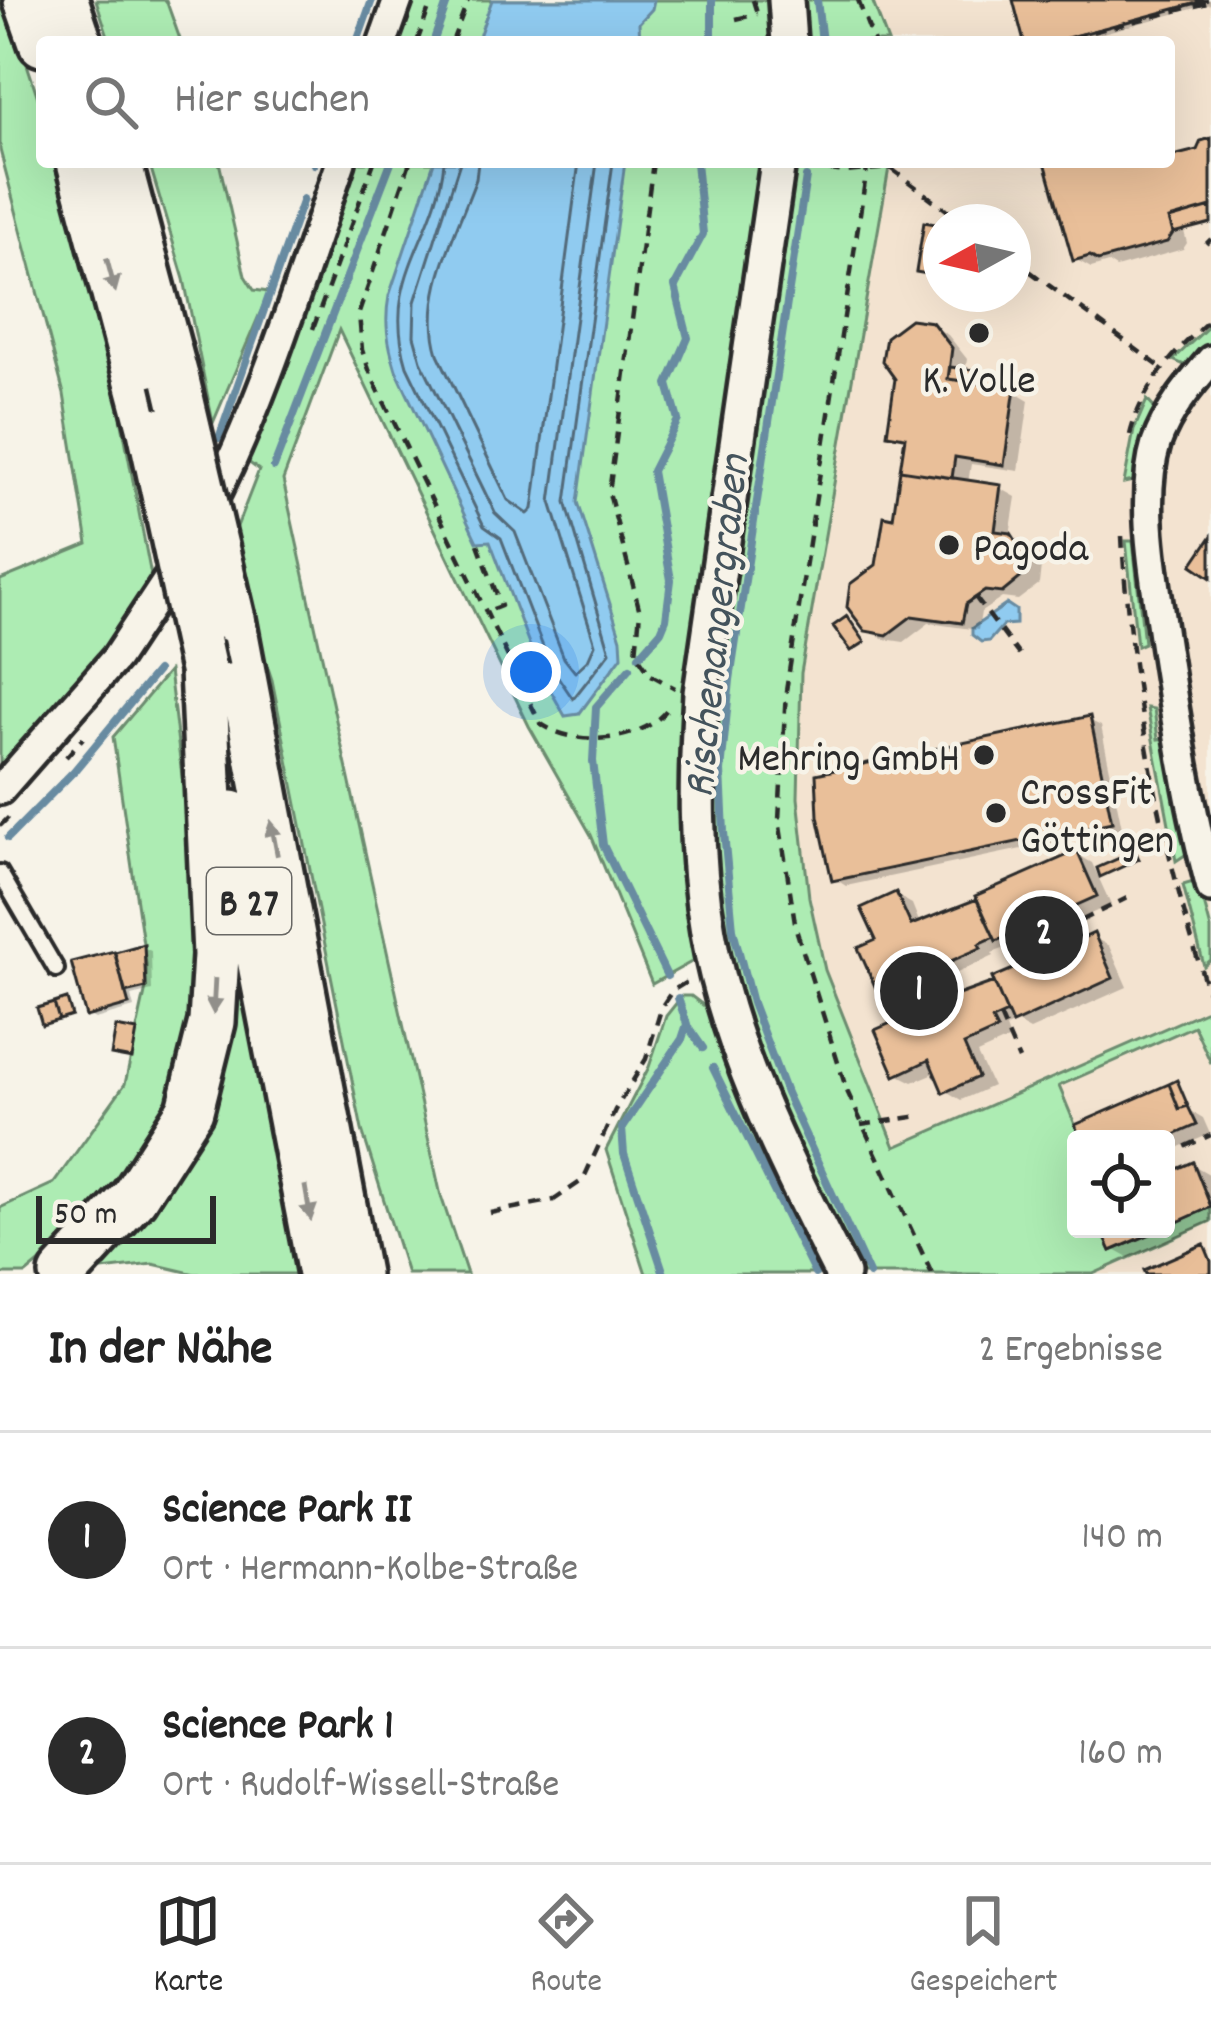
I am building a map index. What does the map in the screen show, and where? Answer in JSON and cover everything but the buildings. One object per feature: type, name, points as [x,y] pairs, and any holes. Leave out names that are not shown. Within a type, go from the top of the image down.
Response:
[{"type":"highway","points":[[27,0],[40,36]]},
{"type":"highway","points":[[64,0],[77,36]]},
{"type":"highway","name":"B 27","points":[[82,168],[151,430],[203,670],[321,1274]]},
{"type":"highway","name":"B 27","points":[[120,168],[232,619],[356,1274]]},
{"type":"highway","points":[[63,1274],[134,1197],[190,1110],[212,1022],[216,955],[203,670]]},
{"type":"highway","points":[[327,1118],[388,1274]]},
{"type":"street","points":[[385,36],[398,0]]},
{"type":"street","points":[[772,7],[786,36]]},
{"type":"street","points":[[0,790],[116,658],[189,546],[230,467],[339,168]]},
{"type":"street","points":[[777,168],[701,693],[697,829],[702,893],[729,1018],[758,1100],[842,1274]]},
{"type":"street","points":[[1211,360],[1164,424],[1153,462],[1152,561],[1193,814],[1211,888]]},
{"type":"lane","points":[[0,873],[56,969]]},
{"type":"path","points":[[419,36],[432,0]]},
{"type":"path","points":[[454,36],[468,0]]},
{"type":"path","points":[[858,0],[872,36]]},
{"type":"path","points":[[1076,36],[1211,2]]},
{"type":"path","points":[[736,19],[772,7]]},
{"type":"path","points":[[408,168],[364,291],[359,313],[362,350],[540,723],[555,734],[574,738],[604,736]]},
{"type":"path","points":[[652,168],[610,493],[640,612],[636,653],[651,675],[677,689]]},
{"type":"path","points":[[815,168],[845,172],[858,168]]},
{"type":"path","points":[[867,168],[786,691],[779,820],[796,929],[861,1125],[932,1274]]},
{"type":"path","points":[[890,168],[939,204]]},
{"type":"path","points":[[1031,273],[1186,389]]},
{"type":"path","points":[[478,544],[501,606],[488,610]]},
{"type":"path","points":[[975,597],[1019,655]]},
{"type":"path","points":[[1062,930],[1127,898]]},
{"type":"path","points":[[490,1213],[554,1200],[584,1180],[615,1110],[646,1059],[662,1006],[672,991],[715,964]]},
{"type":"path","points":[[1000,1016],[1019,1060]]},
{"type":"path","points":[[861,1125],[919,1116]]},
{"type":"path","points":[[1175,1151],[1211,1136]]},
{"type":"shaded area","points":[[872,0],[1211,0],[1211,1274],[954,1274],[910,1188],[825,970],[802,851],[798,798],[801,673],[889,168],[1175,168],[1175,36],[886,36]]},
{"type":"green space","points":[[0,0],[6,0],[36,92],[36,168],[61,168],[105,333],[152,581],[81,678],[0,766],[0,580],[88,544],[64,394],[0,150]]},
{"type":"green space","points":[[96,0],[166,0],[179,36],[108,36]]},
{"type":"green space","points":[[409,0],[771,0],[774,36],[397,36]]},
{"type":"green space","points":[[801,0],[872,0],[886,36],[804,36]]},
{"type":"green space","points":[[151,168],[220,168],[245,276],[254,290],[269,292],[213,423],[184,279]]},
{"type":"green space","points":[[351,168],[766,168],[682,824],[695,960],[652,984],[591,835],[529,726],[339,330],[283,480],[441,1196],[467,1274],[407,1274],[362,1130],[272,680],[244,597],[233,537],[259,470],[248,462]]},
{"type":"green space","points":[[790,168],[889,168],[801,673],[798,798],[809,897],[825,970],[895,1147],[1209,1009],[1211,1063],[1194,1026],[1059,1086],[1077,1130],[1067,1130],[1067,1238],[1105,1238],[1111,1251],[1141,1238],[1173,1238],[1093,1274],[858,1274],[782,1122],[739,997],[716,844],[718,684]]},
{"type":"green space","points":[[1211,324],[1211,345],[1189,367],[1173,360]]},
{"type":"green space","points":[[1147,400],[1159,413],[1142,479],[1124,483],[1134,430]]},
{"type":"green space","points":[[1126,541],[1133,541],[1144,643],[1137,646]]},
{"type":"green space","points":[[169,671],[192,857],[200,985],[170,1117],[90,1221],[26,1274],[0,1274],[0,1208],[54,1183],[125,1084],[146,988],[146,964],[113,737]]},
{"type":"green space","points":[[1147,708],[1154,709],[1158,739],[1168,738],[1191,851],[1176,861]]},
{"type":"green space","points":[[1199,884],[1211,929],[1211,960],[1204,966],[1183,885]]},
{"type":"green space","points":[[235,949],[266,1080],[302,1274],[195,1274],[153,1264],[94,1271]]},
{"type":"green space","points":[[682,996],[691,996],[716,1015],[828,1274],[646,1274],[606,1150],[649,1067],[666,1016]]},
{"type":"green space","points":[[1211,1207],[1211,1221],[1175,1237],[1175,1223]]},
{"type":"water","points":[[492,0],[654,0],[639,23],[640,36],[479,36]]},
{"type":"water","points":[[432,168],[624,168],[578,502],[621,639],[622,656],[579,714],[565,716],[539,670],[490,541],[477,542],[396,370],[387,324],[389,296]]},
{"type":"water","points":[[1007,604],[1016,610],[1016,624],[1003,625],[989,641],[981,642],[972,635],[972,628]]},
{"type":"waterway","points":[[359,36],[372,0]]},
{"type":"waterway","points":[[435,36],[448,0]]},
{"type":"waterway","points":[[712,0],[712,36]]},
{"type":"waterway","name":"Rischenangergraben","points":[[817,0],[821,36]]},
{"type":"waterway","points":[[274,467],[389,168]]},
{"type":"waterway","points":[[639,656],[661,631],[671,580],[652,471],[678,420],[668,384],[688,338],[675,286],[703,234],[697,168]]},
{"type":"waterway","name":"Rischenangergraben","points":[[806,177],[730,680],[721,771],[724,832],[733,929],[752,1003],[786,1093],[869,1274]]},
{"type":"waterway","points":[[219,438],[303,199]]},
{"type":"waterway","points":[[630,668],[596,707],[593,761],[603,845],[667,976]]},
{"type":"waterway","points":[[8,838],[74,771],[157,671]]},
{"type":"waterway","points":[[664,1274],[624,1154],[622,1128],[682,1039],[687,1024],[678,998]]},
{"type":"waterway","points":[[687,1025],[703,1048]]},
{"type":"waterway","points":[[713,1068],[815,1274]]},
{"type":"place","name":"K. Volle","points":[[979,333]]},
{"type":"place","name":"Pagoda","points":[[949,545]]},
{"type":"place","name":"Mehring GmbH","points":[[984,755]]},
{"type":"place","name":"CrossFit Göttingen","points":[[996,813]]},
{"type":"place","name":"Science Park 1","points":[[1044,935]]},
{"type":"place","name":"Science Park II","points":[[919,991]]}]
